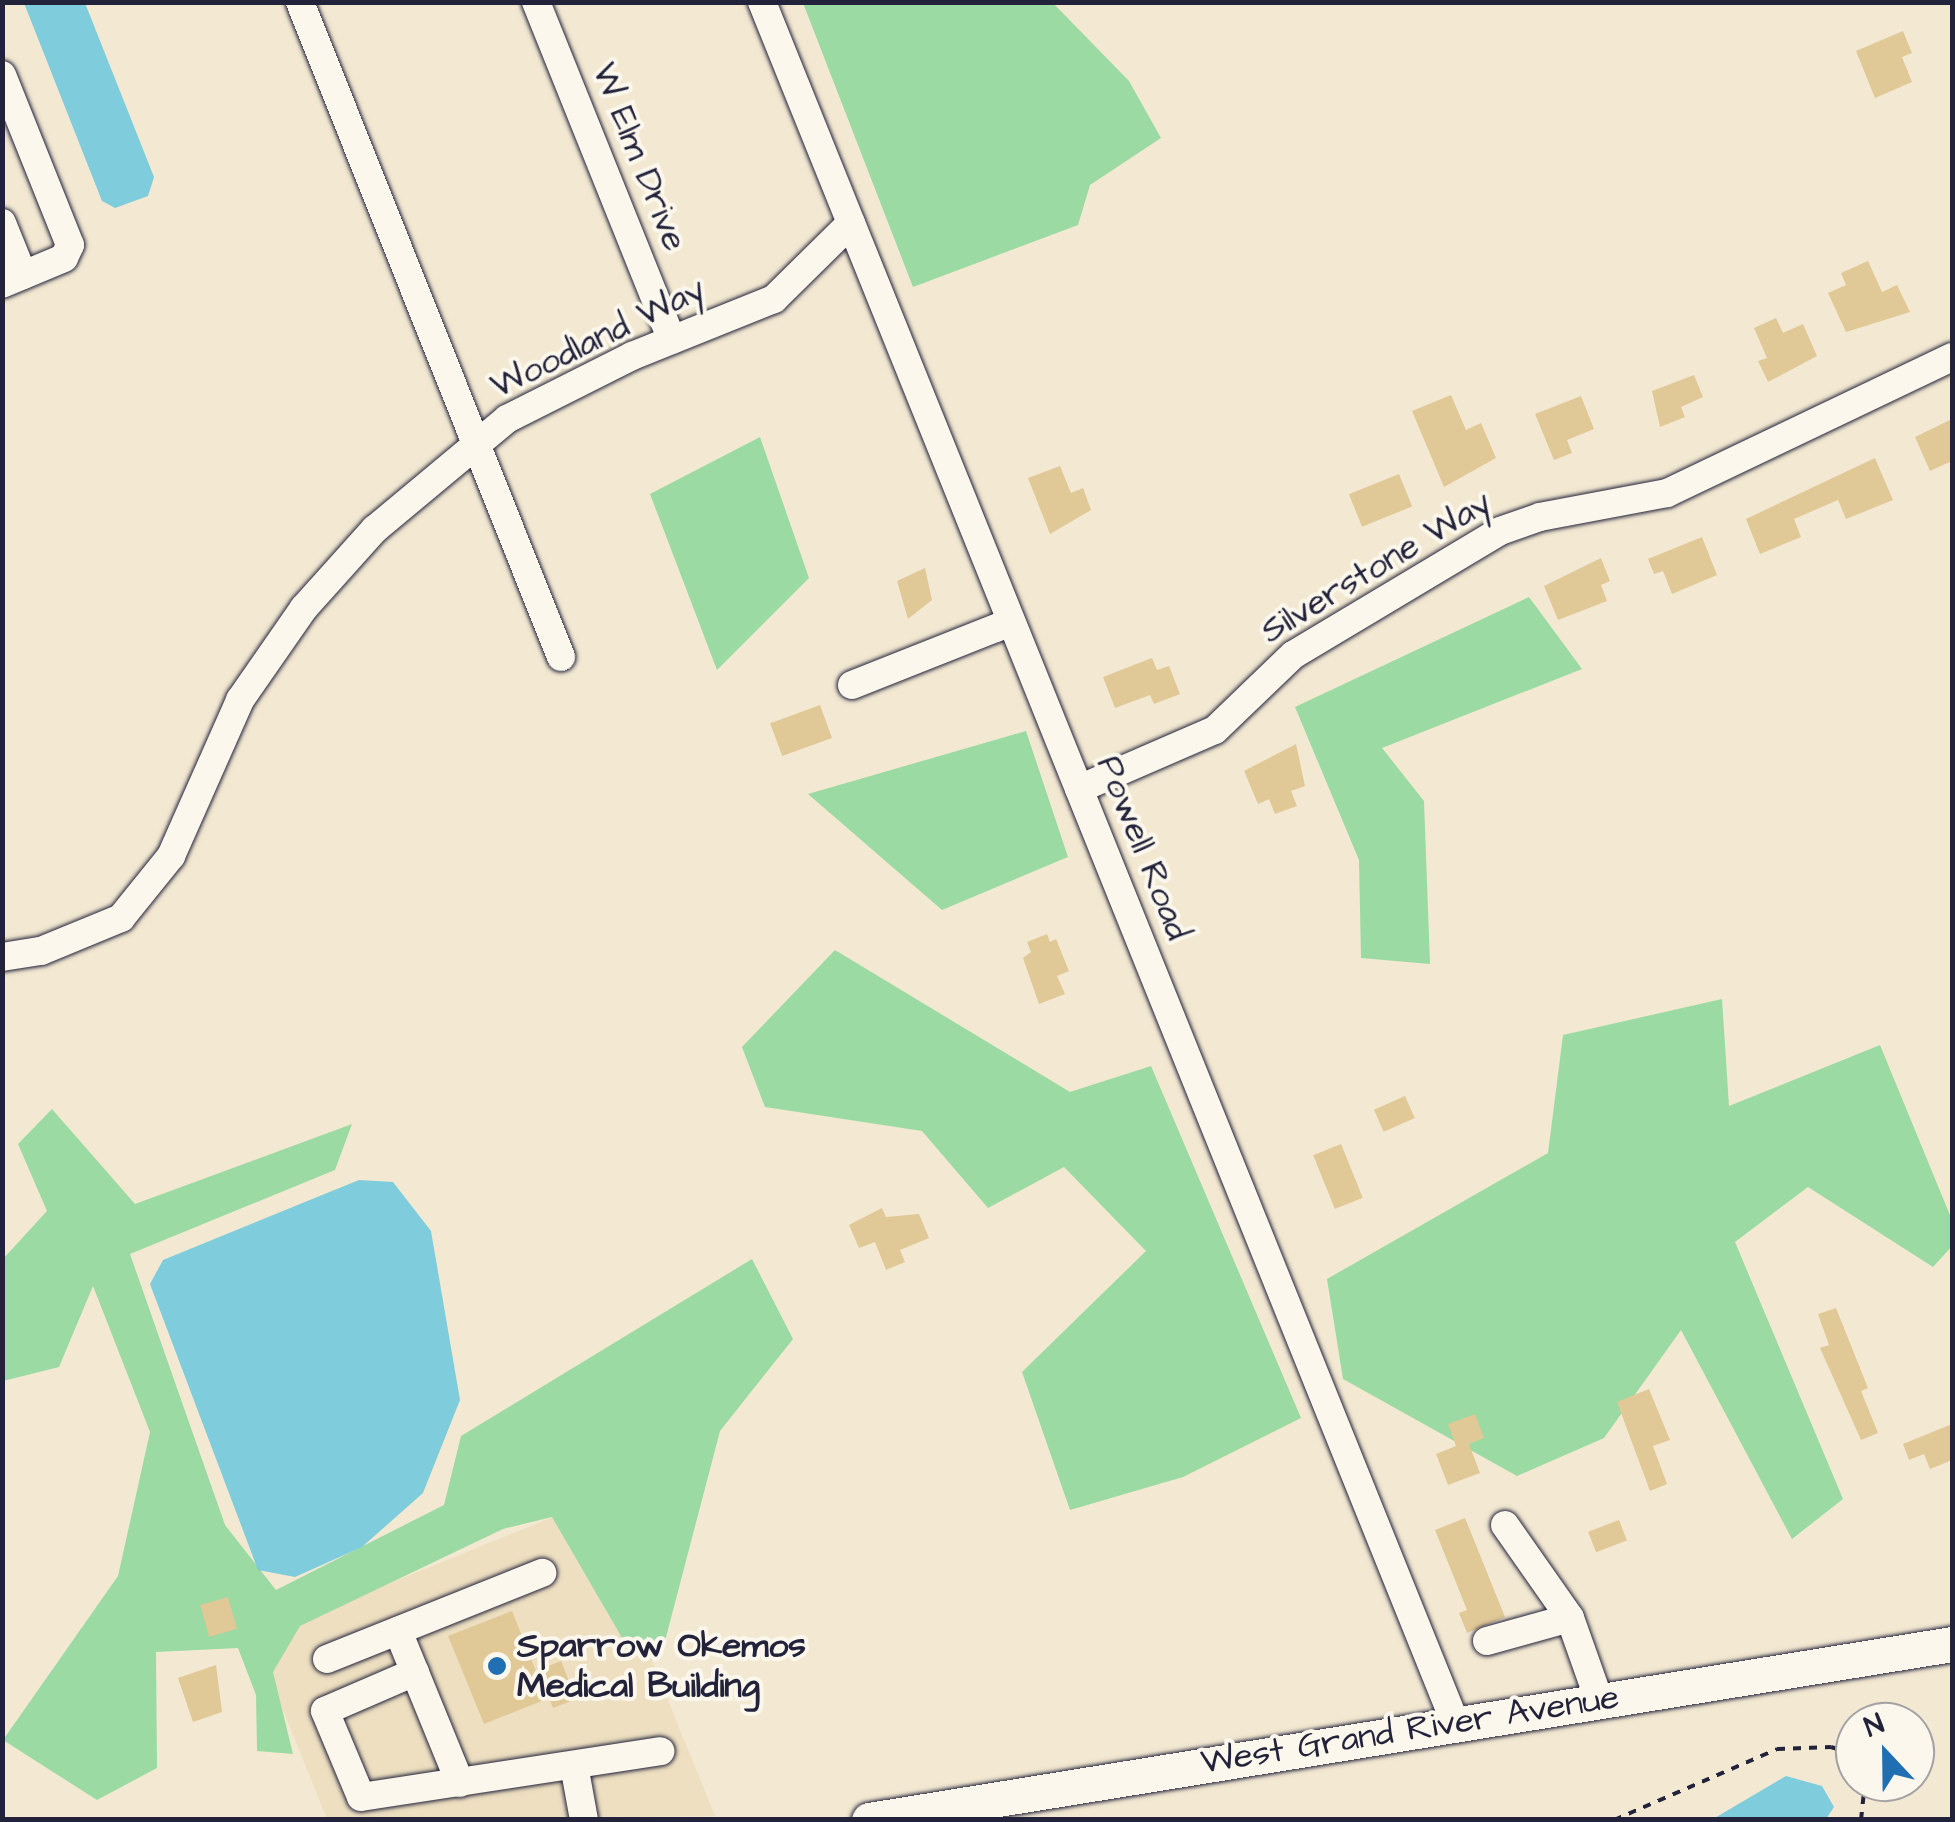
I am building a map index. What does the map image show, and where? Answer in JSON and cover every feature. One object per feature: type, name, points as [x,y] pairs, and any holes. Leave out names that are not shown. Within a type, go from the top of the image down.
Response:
[{"type":"main road","name":"West Grand River Avenue","points":[[869,1820],[1952,1644]]},
{"type":"street","points":[[300,2],[479,442],[561,657]]},
{"type":"street","name":"W Elm Drive","points":[[536,2],[672,340]]},
{"type":"street","name":"Powell Road","points":[[762,2],[1455,1722]]},
{"type":"street","points":[[2,75],[70,245],[64,258],[13,279],[2,223]]},
{"type":"street","name":"Woodland Way","points":[[2,957],[41,951],[121,918],[171,856],[240,700],[304,608],[374,529],[507,419],[672,340],[774,299],[850,223]]},
{"type":"street","name":"Silverstone Way","points":[[1079,789],[1215,730],[1293,656],[1500,531],[1667,494],[1952,357]]},
{"type":"street","points":[[852,685],[1011,622]]},
{"type":"street","points":[[1505,1526],[1570,1618],[1599,1700]]},
{"type":"street","points":[[327,1660],[542,1573]]},
{"type":"street","points":[[1486,1641],[1570,1618]]},
{"type":"street","points":[[398,1631],[460,1783]]},
{"type":"street","points":[[414,1672],[325,1711],[354,1790],[370,1798],[660,1751]]},
{"type":"street","points":[[574,1764],[584,1820]]},
{"type":"path","points":[[1614,1820],[1777,1749],[1803,1745],[1835,1751]]},
{"type":"shaded area","points":[[588,1503],[715,1816],[327,1819],[254,1638]]},
{"type":"green space","points":[[803,3],[1053,3],[1129,81],[1161,138],[1090,185],[1078,225],[913,287]]},
{"type":"green space","points":[[760,437],[809,578],[717,670],[650,494]]},
{"type":"green space","points":[[1529,597],[1582,669],[1382,748],[1424,801],[1430,964],[1361,958],[1359,860],[1295,707]]},
{"type":"green space","points":[[1026,731],[1068,857],[942,910],[808,794]]},
{"type":"green space","points":[[835,950],[1070,1092],[1151,1066],[1301,1418],[1183,1477],[1070,1510],[1022,1372],[1146,1251],[1064,1167],[988,1208],[922,1131],[765,1107],[742,1047]]},
{"type":"green space","points":[[1722,999],[1729,1106],[1880,1045],[1952,1220],[1952,1246],[1933,1267],[1808,1187],[1735,1242],[1843,1499],[1792,1539],[1681,1330],[1604,1438],[1517,1476],[1343,1379],[1327,1279],[1548,1153],[1563,1035]]},
{"type":"green space","points":[[52,1109],[135,1204],[352,1124],[335,1170],[130,1254],[225,1525],[276,1590],[444,1505],[461,1436],[752,1259],[793,1339],[720,1431],[665,1641],[632,1655],[552,1517],[503,1529],[300,1626],[273,1672],[293,1754],[257,1751],[256,1695],[238,1648],[156,1652],[157,1768],[97,1800],[3,1740],[118,1576],[150,1432],[93,1286],[59,1367],[3,1381],[2,1260],[47,1211],[18,1144]]},
{"type":"water","points":[[24,3],[85,3],[154,177],[148,196],[115,208],[102,201]]},
{"type":"water","points":[[359,1180],[393,1182],[431,1231],[460,1400],[423,1493],[362,1547],[295,1577],[258,1570],[150,1284],[163,1260]]},
{"type":"water","points":[[1786,1776],[1822,1786],[1834,1807],[1826,1819],[1713,1819]]},
{"type":"building","points":[[1903,31],[1912,53],[1902,57],[1912,82],[1875,98],[1856,51]]},
{"type":"building","points":[[1868,261],[1882,292],[1897,285],[1910,312],[1846,332],[1828,293],[1846,285],[1841,273]]},
{"type":"building","points":[[1776,318],[1783,333],[1803,324],[1817,356],[1768,382],[1758,361],[1767,358],[1754,328]]},
{"type":"building","points":[[1694,375],[1703,397],[1681,407],[1685,417],[1660,427],[1652,391]]},
{"type":"building","points":[[1451,395],[1466,430],[1481,423],[1496,458],[1444,487],[1412,411]]},
{"type":"building","points":[[1581,396],[1594,429],[1567,440],[1572,453],[1554,460],[1535,414]]},
{"type":"building","points":[[1952,419],[1952,461],[1930,471],[1915,437]]},
{"type":"building","points":[[1875,458],[1893,500],[1846,519],[1838,500],[1794,519],[1801,537],[1760,554],[1746,519]]},
{"type":"building","points":[[1060,466],[1071,493],[1083,488],[1091,510],[1050,534],[1028,478]]},
{"type":"building","points":[[1399,474],[1412,506],[1362,527],[1349,494]]},
{"type":"building","points":[[1702,537],[1717,575],[1672,594],[1663,571],[1654,574],[1648,559]]},
{"type":"building","points":[[1601,558],[1610,581],[1601,585],[1607,601],[1558,620],[1544,586]]},
{"type":"building","points":[[925,568],[932,600],[908,619],[897,581]]},
{"type":"building","points":[[1152,658],[1157,670],[1169,666],[1180,694],[1154,704],[1150,695],[1115,708],[1103,677]]},
{"type":"building","points":[[820,705],[832,738],[782,756],[770,723]]},
{"type":"building","points":[[1296,744],[1305,786],[1291,791],[1297,806],[1275,814],[1269,799],[1258,804],[1244,771]]},
{"type":"building","points":[[1047,934],[1050,942],[1056,939],[1069,971],[1057,976],[1065,994],[1039,1004],[1023,958],[1031,952],[1027,942]]},
{"type":"building","points":[[1405,1096],[1415,1118],[1384,1132],[1374,1110]]},
{"type":"building","points":[[1341,1144],[1363,1198],[1335,1209],[1313,1155]]},
{"type":"building","points":[[882,1208],[886,1217],[919,1214],[929,1238],[900,1250],[905,1262],[886,1270],[875,1242],[859,1248],[849,1225]]},
{"type":"building","points":[[1836,1308],[1868,1388],[1861,1391],[1878,1433],[1861,1440],[1820,1348],[1829,1345],[1818,1314]]},
{"type":"building","points":[[1649,1389],[1670,1440],[1653,1446],[1667,1484],[1650,1491],[1617,1402]]},
{"type":"building","points":[[1475,1414],[1484,1438],[1469,1444],[1480,1473],[1448,1485],[1436,1454],[1456,1446],[1448,1424]]},
{"type":"building","points":[[1952,1424],[1952,1460],[1930,1469],[1924,1454],[1909,1460],[1903,1444]]},
{"type":"building","points":[[1465,1518],[1505,1617],[1467,1633],[1459,1613],[1467,1610],[1435,1530]]},
{"type":"building","points":[[1619,1520],[1627,1541],[1596,1552],[1588,1532]]},
{"type":"building","points":[[228,1597],[237,1629],[209,1637],[200,1605]]},
{"type":"building","name":"Sparrow Okemos Medical Building","points":[[512,1611],[536,1671],[561,1661],[576,1699],[553,1708],[549,1698],[484,1724],[448,1636]]},
{"type":"building","points":[[216,1665],[222,1712],[193,1722],[178,1678]]},
{"type":"place","name":"Sparrow Okemos Medical Building","points":[[497,1666]]}]
